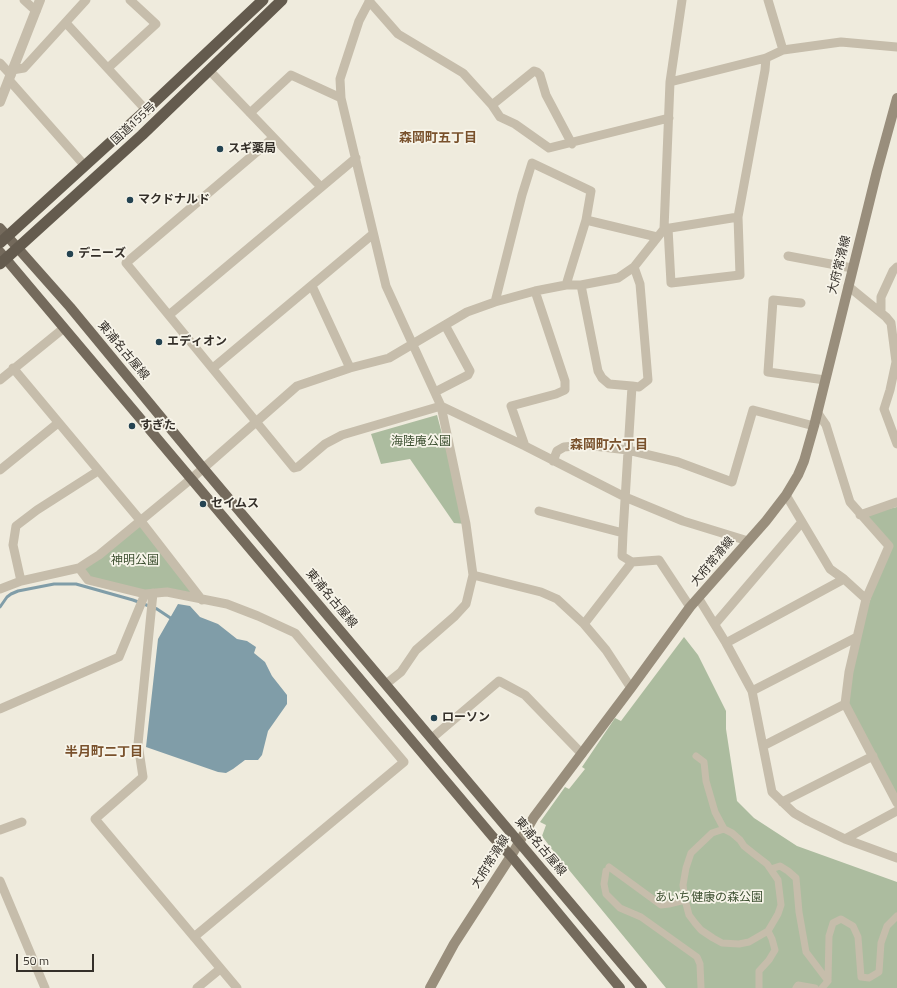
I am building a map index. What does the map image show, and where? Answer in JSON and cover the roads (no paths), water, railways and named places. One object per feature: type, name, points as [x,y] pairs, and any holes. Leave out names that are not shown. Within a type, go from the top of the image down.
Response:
[{"type":"highway","name":"国道155号","points":[[2,236],[85,166],[263,0]]},
{"type":"highway","name":"国道155号","points":[[2,258],[18,248],[142,135],[282,0]]},
{"type":"main road","name":"大府常滑線","points":[[430,988],[454,944],[511,856],[534,817],[690,607],[786,495],[798,475],[804,461],[814,426],[876,171],[897,98]]},
{"type":"main road","name":"東浦名古屋線","points":[[2,236],[18,248],[70,307],[203,468],[642,988]]},
{"type":"main road","points":[[2,258],[64,328],[483,825],[511,856],[620,988]]},
{"type":"street","points":[[24,0],[36,11]]},
{"type":"street","points":[[1,98],[40,0]]},
{"type":"street","points":[[11,75],[24,68],[86,0]]},
{"type":"street","points":[[108,68],[156,24],[130,0]]},
{"type":"street","points":[[682,0],[670,82],[666,229],[671,283],[740,275],[738,217],[766,58]]},
{"type":"street","points":[[768,0],[783,50]]},
{"type":"street","points":[[386,684],[401,672],[416,650],[466,604],[473,575],[466,524],[441,406],[386,286],[341,98],[340,79],[359,21],[369,1],[398,34],[463,73],[492,105],[500,117],[515,124],[549,148],[572,144],[669,118]]},
{"type":"street","points":[[66,23],[146,110]]},
{"type":"street","points":[[670,82],[766,58],[783,50],[841,42],[897,47]]},
{"type":"street","points":[[0,63],[85,166]]},
{"type":"street","points":[[209,70],[321,188]]},
{"type":"street","points":[[492,105],[534,72],[537,72],[540,75],[546,95],[572,144]]},
{"type":"street","points":[[250,113],[291,75],[341,98]]},
{"type":"street","points":[[273,138],[126,263],[294,468],[298,467],[325,444],[342,435],[441,406],[525,446],[625,497],[684,521],[748,541]]},
{"type":"street","points":[[169,316],[356,158]]},
{"type":"street","points":[[495,302],[522,195],[532,163],[591,191],[586,220],[566,285]]},
{"type":"street","points":[[0,588],[21,581],[79,568],[99,555],[191,479],[297,386],[350,368],[389,358],[467,312],[495,302],[535,291],[618,278],[634,267],[657,237],[666,229],[738,217]]},
{"type":"street","points":[[586,220],[657,237]]},
{"type":"street","points":[[213,368],[374,234]]},
{"type":"street","points":[[788,256],[852,268]]},
{"type":"street","points":[[581,285],[598,371],[602,378],[609,384],[639,387],[648,380],[640,284],[634,267]]},
{"type":"street","points":[[881,313],[881,297],[893,271],[897,267]]},
{"type":"street","points":[[312,286],[350,368]]},
{"type":"street","points":[[848,286],[891,323],[896,362],[884,409],[897,444]]},
{"type":"street","points":[[525,446],[511,406],[556,394],[565,390],[565,381],[535,291]]},
{"type":"street","points":[[801,303],[773,300],[768,372],[824,380]]},
{"type":"street","points":[[435,392],[468,375],[470,371],[445,325]]},
{"type":"street","points":[[0,380],[64,328]]},
{"type":"street","points":[[13,368],[140,520],[202,600]]},
{"type":"street","points":[[632,386],[622,556],[632,562],[659,560],[690,607]]},
{"type":"street","points":[[553,461],[558,451],[564,447],[585,445],[628,450],[678,462],[732,482],[753,410],[814,426]]},
{"type":"street","points":[[817,412],[826,425],[850,502],[889,546],[866,599],[856,637],[849,672],[845,704],[897,803]]},
{"type":"street","points":[[0,470],[58,423]]},
{"type":"street","points":[[21,581],[13,545],[16,526],[37,510],[98,471]]},
{"type":"street","points":[[786,495],[830,569],[844,579],[866,599]]},
{"type":"street","points":[[860,515],[897,502]]},
{"type":"street","points":[[540,511],[623,533]]},
{"type":"street","points":[[715,624],[802,522]]},
{"type":"street","points":[[584,624],[632,562]]},
{"type":"street","points":[[79,568],[88,580],[149,593],[166,592],[226,604],[258,616],[295,633],[404,762],[194,937]]},
{"type":"street","points":[[473,575],[542,592],[557,599],[584,624],[606,650],[631,688]]},
{"type":"street","points":[[726,643],[844,579]]},
{"type":"street","points":[[0,710],[119,657],[149,593]]},
{"type":"street","points":[[149,593],[138,744],[142,777],[95,819],[237,988]]},
{"type":"street","points":[[698,599],[715,624],[752,691],[772,792],[794,813],[808,821],[845,839],[897,858]]},
{"type":"street","points":[[752,691],[856,637]]},
{"type":"street","points":[[432,738],[499,681],[525,695],[582,754]]},
{"type":"street","points":[[763,746],[845,704]]},
{"type":"street","points":[[696,756],[704,762],[706,781],[715,812],[724,829],[732,833],[749,850],[767,864],[772,869],[778,880],[781,905],[768,931],[749,942],[722,943],[713,938],[695,923],[689,915],[684,900],[683,884],[691,853],[712,833],[724,829]]},
{"type":"street","points":[[782,802],[872,756]]},
{"type":"street","points":[[845,839],[897,811]]},
{"type":"street","points":[[0,830],[22,822]]},
{"type":"street","points":[[772,869],[780,866],[788,870],[796,878],[806,952],[828,981]]},
{"type":"street","points":[[684,900],[661,905],[608,869],[604,884],[606,894],[620,908],[641,917],[697,957],[700,964],[701,988]]},
{"type":"street","points":[[0,881],[45,988]]},
{"type":"street","points":[[822,988],[828,981],[829,936],[833,923],[841,919],[853,926],[858,937],[861,976],[869,978],[879,972],[881,943],[886,926],[897,916]]},
{"type":"street","points":[[759,988],[759,971],[769,960],[775,950],[768,931]]},
{"type":"street","points":[[197,988],[220,969]]},
{"type":"street","points":[[796,988],[798,985],[815,988]]},
{"type":"water","points":[[178,604],[190,606],[200,617],[218,624],[237,639],[247,641],[256,647],[254,653],[265,662],[272,676],[287,695],[287,704],[268,731],[262,755],[258,760],[245,760],[226,773],[218,772],[146,747],[158,639]]},
{"type":"waterway","points":[[0,607],[7,597],[18,591],[54,584],[76,584],[133,600],[157,609],[172,619]]},
{"type":"place","name":"スギ薬局","points":[[220,149]]},
{"type":"place","name":"マクドナルド","points":[[130,200]]},
{"type":"place","name":"デニーズ","points":[[70,254]]},
{"type":"place","name":"エディオン","points":[[159,342]]},
{"type":"place","name":"すぎた","points":[[132,426]]},
{"type":"place","name":"セイムス","points":[[203,504]]},
{"type":"place","name":"ローソン","points":[[434,718]]},
{"type":"district","name":"森岡町五丁目","points":[[438,139]]},
{"type":"district","name":"森岡町六丁目","points":[[609,446]]},
{"type":"district","name":"半月町二丁目","points":[[104,753]]},
{"type":"park label","name":"海陸庵公園","points":[[421,442]]},
{"type":"park label","name":"神明公園","points":[[135,561]]},
{"type":"park label","name":"あいち健康の森公園","points":[[709,898]]}]
